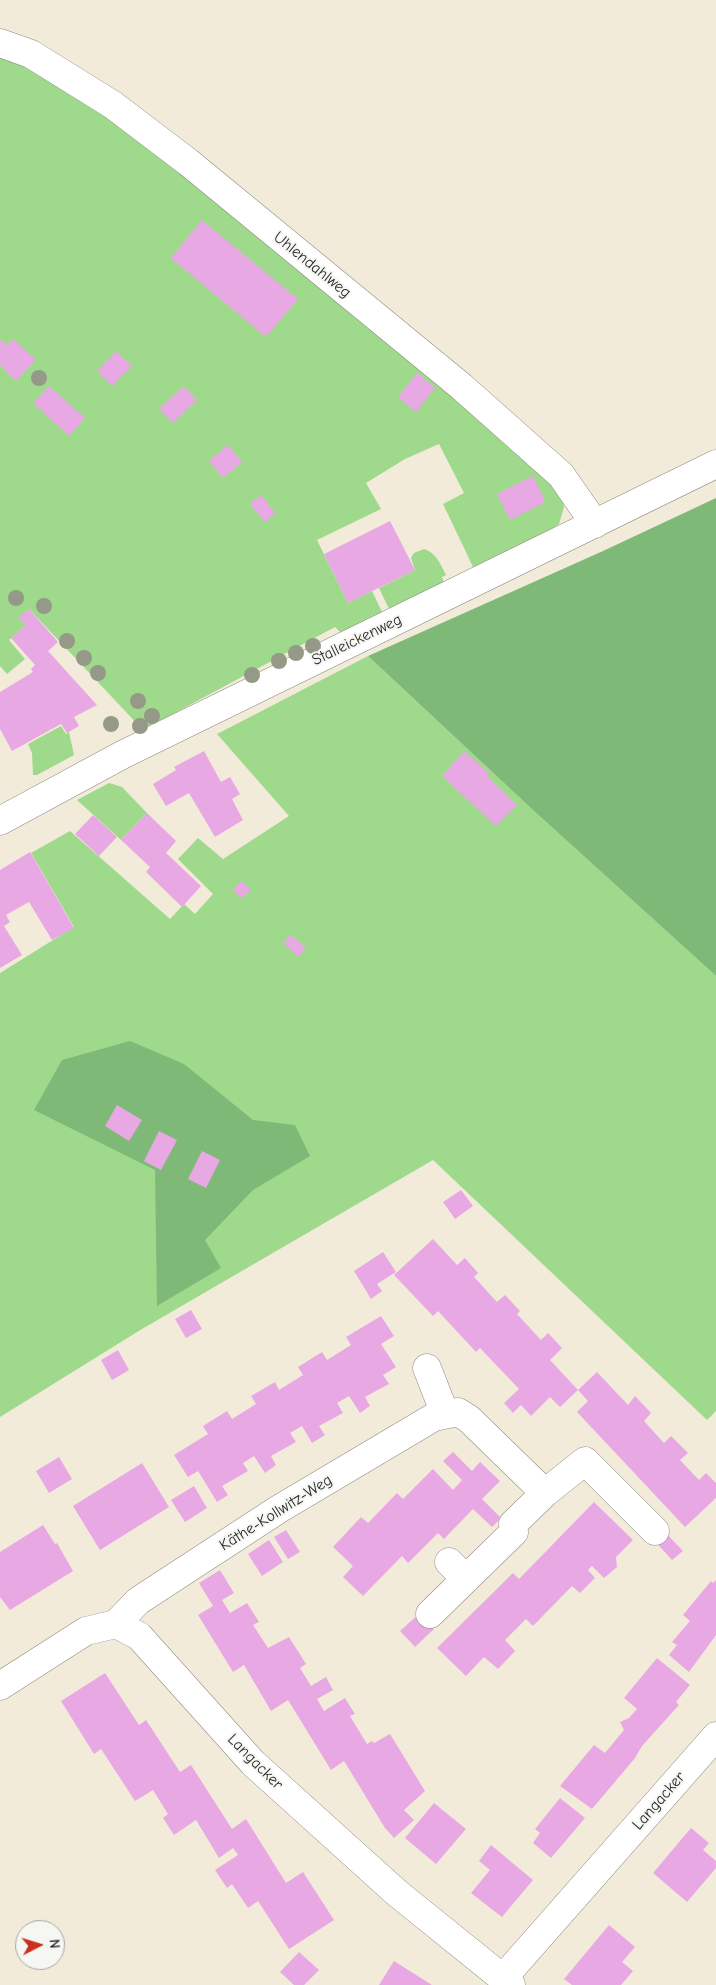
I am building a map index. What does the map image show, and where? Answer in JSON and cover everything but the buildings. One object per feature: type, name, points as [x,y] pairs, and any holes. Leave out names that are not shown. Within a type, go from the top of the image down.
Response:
[{"type":"street","name":"Uhlendahlweg","points":[[0,43],[31,54],[113,105],[188,162],[462,387],[561,475],[595,524]]},
{"type":"street","name":"Stalleickenweg","points":[[0,820],[122,755],[716,464]]},
{"type":"street","points":[[427,1368],[445,1414],[458,1412],[469,1419],[545,1493]]},
{"type":"street","name":"Käthe-Kollwitz-Weg","points":[[116,1624],[138,1602],[279,1509],[434,1417],[445,1414]]},
{"type":"street","points":[[430,1614],[457,1571],[514,1532],[513,1524],[545,1493],[585,1461],[655,1531]]},
{"type":"street","points":[[0,1686],[86,1631],[116,1624]]},
{"type":"street","name":"Langacker","points":[[116,1624],[139,1636],[253,1763],[397,1893],[507,1982],[716,1736]]},
{"type":"green space","points":[[0,55],[9,58],[188,162],[560,491],[564,507],[559,524],[530,543],[475,571],[443,504],[464,493],[439,444],[405,459],[366,483],[381,509],[317,540],[348,603],[372,591],[383,614],[342,634],[335,627],[143,730],[29,609],[19,618],[26,625],[9,640],[25,659],[7,674],[0,666]]},
{"type":"green space","points":[[716,498],[716,976],[534,811],[368,656],[603,551]]},
{"type":"green space","points":[[424,549],[432,553],[440,563],[446,575],[442,577],[444,583],[389,609],[379,588],[415,570],[411,558],[414,553]]},
{"type":"green space","points":[[368,656],[534,811],[716,976],[716,1411],[707,1420],[433,1160],[142,1329],[0,1417],[0,973],[74,927],[31,853],[70,831],[170,919],[184,904],[195,914],[213,894],[178,859],[198,838],[223,859],[289,816],[217,734]]},
{"type":"green space","points":[[61,726],[66,734],[69,732],[74,755],[37,775],[33,775],[32,753],[28,744]]},
{"type":"green space","points":[[109,783],[122,787],[147,813],[121,840],[77,800]]},
{"type":"green space","points":[[130,1041],[184,1064],[253,1120],[295,1125],[310,1156],[253,1190],[205,1240],[221,1268],[157,1306],[155,1170],[34,1110],[62,1060]]}]
